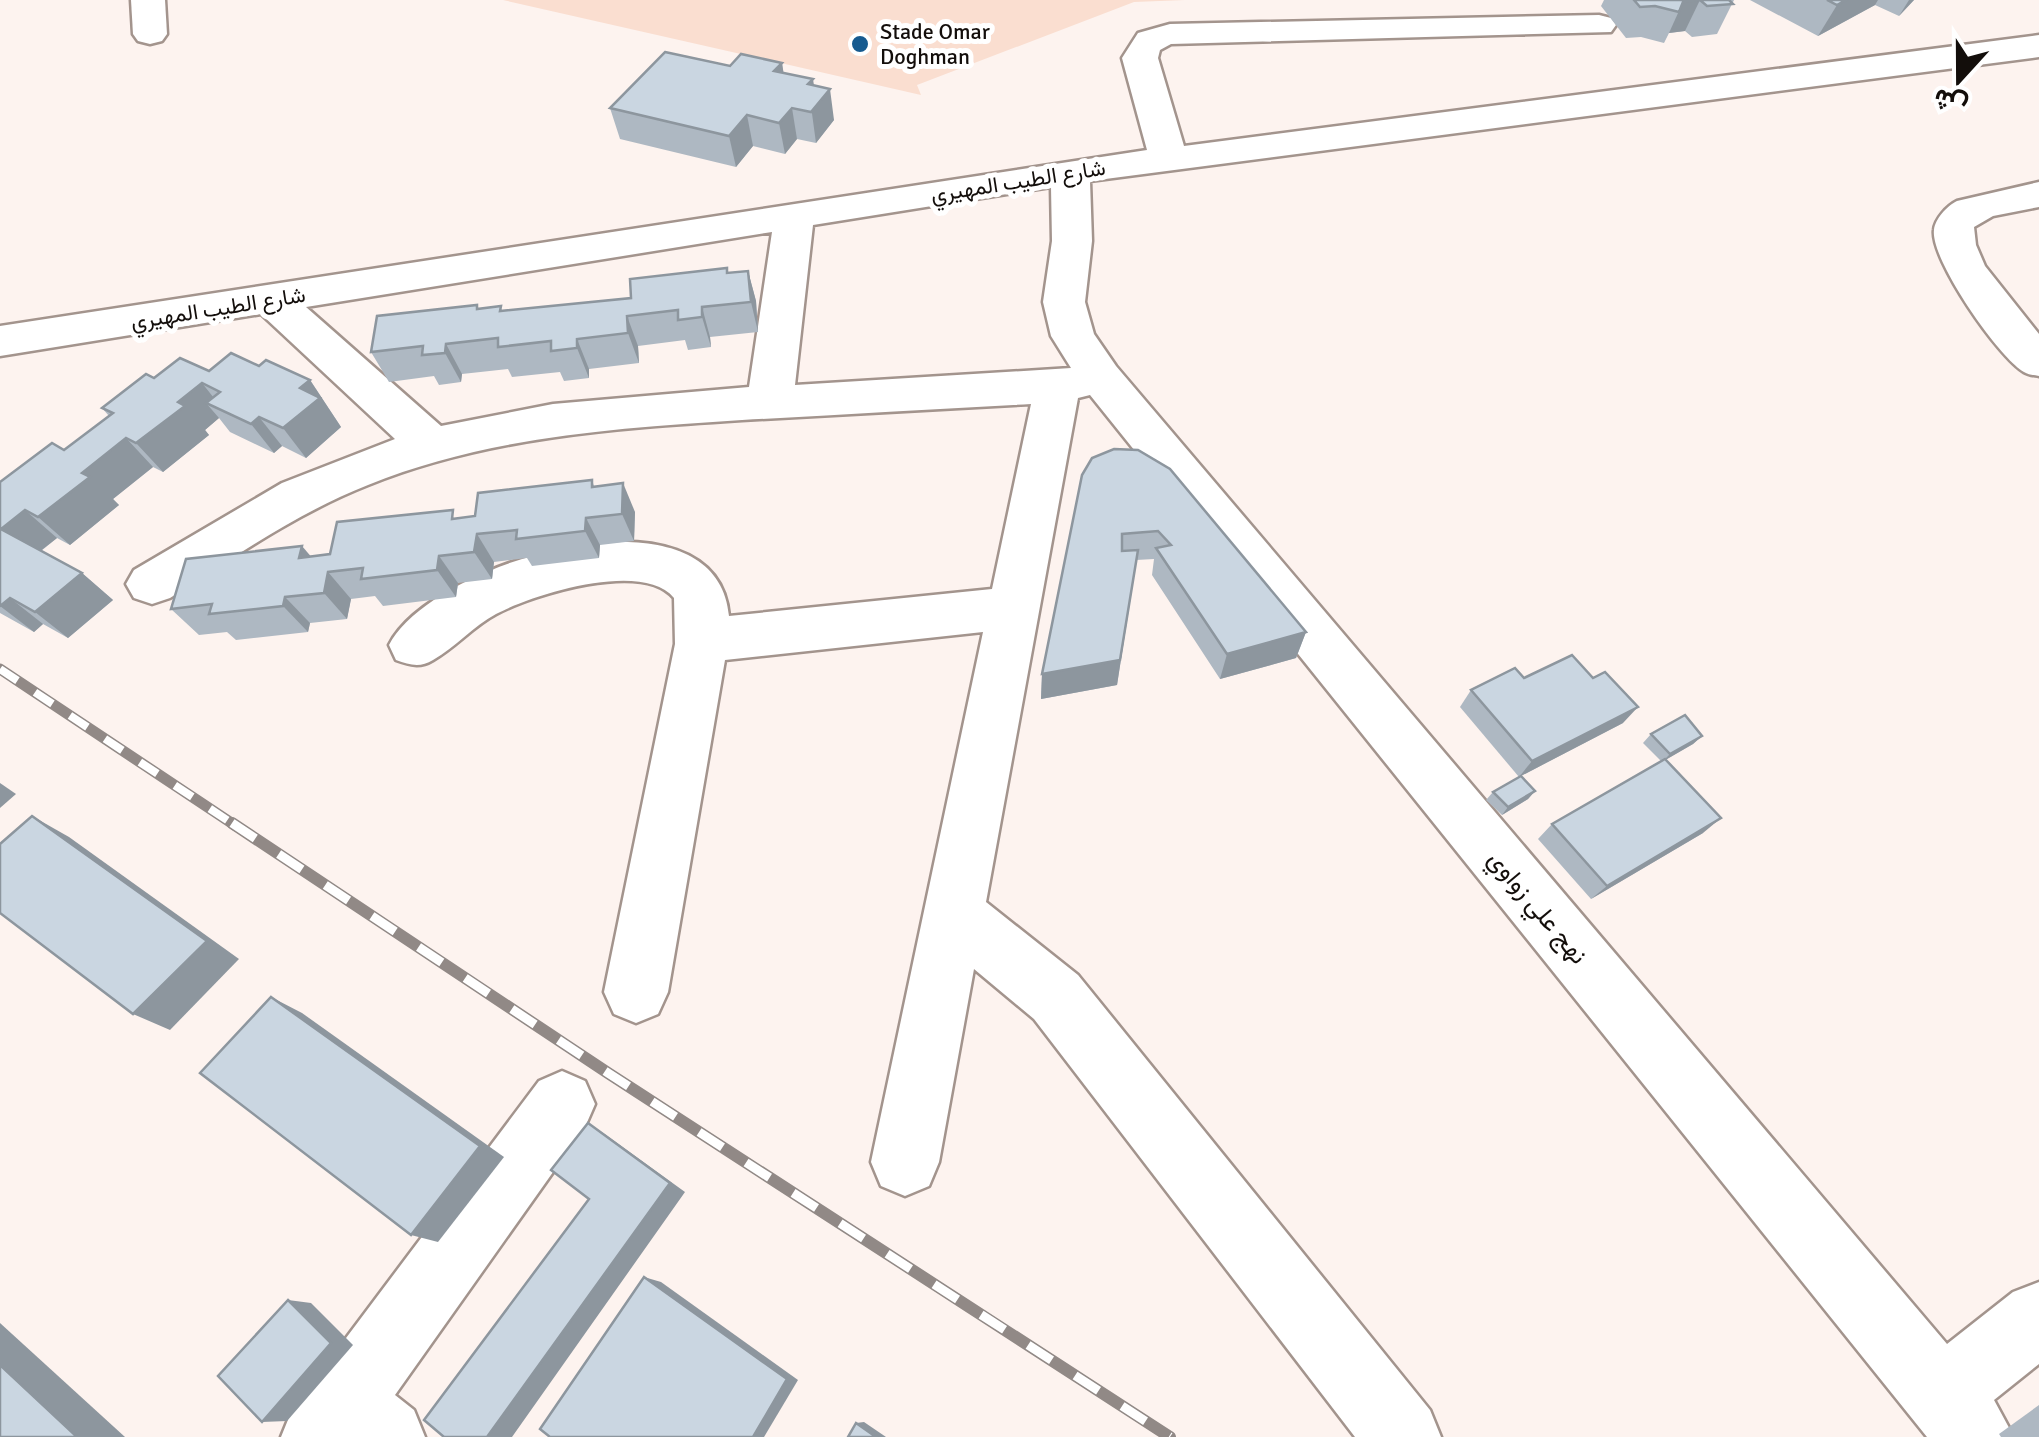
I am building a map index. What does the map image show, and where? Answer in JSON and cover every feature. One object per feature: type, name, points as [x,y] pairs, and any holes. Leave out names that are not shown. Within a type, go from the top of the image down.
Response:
[{"type":"street","points":[[1168,159],[1140,58],[1142,47],[1151,39],[1170,34],[1614,48]]},
{"type":"street","name":"شارع الطيب المهيري","points":[[0,341],[1168,159],[1614,48],[2026,58]]},
{"type":"street","name":"نهج علي زواوي","points":[[1070,172],[1072,241],[1064,302],[1073,336],[1078,382],[1959,1416]]},
{"type":"street","points":[[2035,354],[1964,268],[1952,228],[1960,215],[1978,207],[2039,194]]},
{"type":"street","points":[[770,403],[794,215]]},
{"type":"street","points":[[272,300],[432,446]]},
{"type":"street","points":[[152,584],[262,515],[351,472],[432,446],[547,421],[648,410],[1078,382],[1010,608],[904,1162]]},
{"type":"street","points":[[416,645],[444,616],[486,594],[532,578],[630,560],[662,563],[687,580],[702,602],[701,640],[688,726],[636,992]]},
{"type":"street","points":[[701,640],[1010,608]]},
{"type":"street","points":[[952,912],[1056,997],[1403,1437]]},
{"type":"street","points":[[350,1425],[562,1104]]},
{"type":"street","points":[[1959,1416],[2039,1318]]},
{"type":"shaded area","name":"Stade Omar Doghman","points":[[503,0],[1185,0],[1134,2],[917,85],[921,95]]},
{"type":"building","points":[[1634,0],[1700,0],[1683,2],[1679,12],[1640,7]]},
{"type":"building","points":[[1700,0],[1729,0],[1733,4],[1707,6]]},
{"type":"building","points":[[665,52],[730,66],[741,54],[782,63],[774,71],[813,79],[808,84],[830,89],[811,112],[792,108],[779,123],[747,115],[729,136],[610,108]]},
{"type":"building","points":[[727,268],[727,273],[748,271],[751,302],[702,307],[702,317],[678,320],[678,310],[627,316],[628,333],[577,339],[577,348],[551,351],[551,341],[498,347],[498,338],[446,344],[445,353],[422,355],[423,346],[371,352],[377,316],[477,305],[477,309],[501,306],[500,311],[631,298],[630,279]]},
{"type":"building","points":[[231,353],[259,366],[266,360],[310,380],[300,388],[320,398],[283,428],[259,417],[251,424],[206,403],[220,392],[202,383],[178,402],[185,406],[136,443],[126,438],[82,473],[90,477],[38,517],[25,510],[1,529],[82,573],[35,612],[10,598],[0,606],[0,482],[52,443],[64,450],[113,413],[102,408],[146,374],[154,378],[180,358],[209,371]]},
{"type":"building","points":[[1114,449],[1138,450],[1170,469],[1306,632],[1227,654],[1156,548],[1171,545],[1158,531],[1122,534],[1122,551],[1138,550],[1120,660],[1042,674],[1082,475],[1092,458]]},
{"type":"building","points":[[592,480],[592,487],[623,483],[622,514],[586,518],[585,531],[516,539],[517,530],[477,534],[474,552],[439,556],[437,570],[361,579],[363,568],[328,572],[324,593],[285,597],[283,606],[209,614],[212,604],[171,609],[186,559],[302,546],[299,558],[330,554],[337,522],[453,510],[452,519],[475,516],[478,493]]},
{"type":"building","points":[[1572,655],[1593,678],[1605,672],[1638,707],[1532,761],[1471,690],[1515,668],[1524,678]]},
{"type":"building","points":[[1685,715],[1702,736],[1670,754],[1651,734]]},
{"type":"building","points":[[1665,759],[1721,818],[1607,886],[1552,824]]},
{"type":"building","points":[[1521,776],[1535,791],[1508,807],[1493,792]]},
{"type":"building","points":[[32,816],[207,941],[133,1014],[0,913],[0,844]]},
{"type":"building","points":[[271,997],[480,1146],[411,1235],[200,1073]]},
{"type":"building","points":[[588,1123],[670,1183],[487,1437],[444,1437],[424,1420],[589,1199],[551,1170]]},
{"type":"building","points":[[644,1277],[787,1379],[753,1437],[550,1437],[540,1429]]},
{"type":"building","points":[[288,1300],[331,1343],[262,1422],[218,1376]]},
{"type":"building","points":[[0,1365],[77,1437],[0,1437]]},
{"type":"building","points":[[856,1423],[876,1437],[848,1437]]},
{"type":"railway","points":[[0,669],[236,826]]},
{"type":"railway","points":[[232,823],[608,1073],[1170,1437]]},
{"type":"place","name":"Stade Omar Doghman","points":[[860,44]]}]
